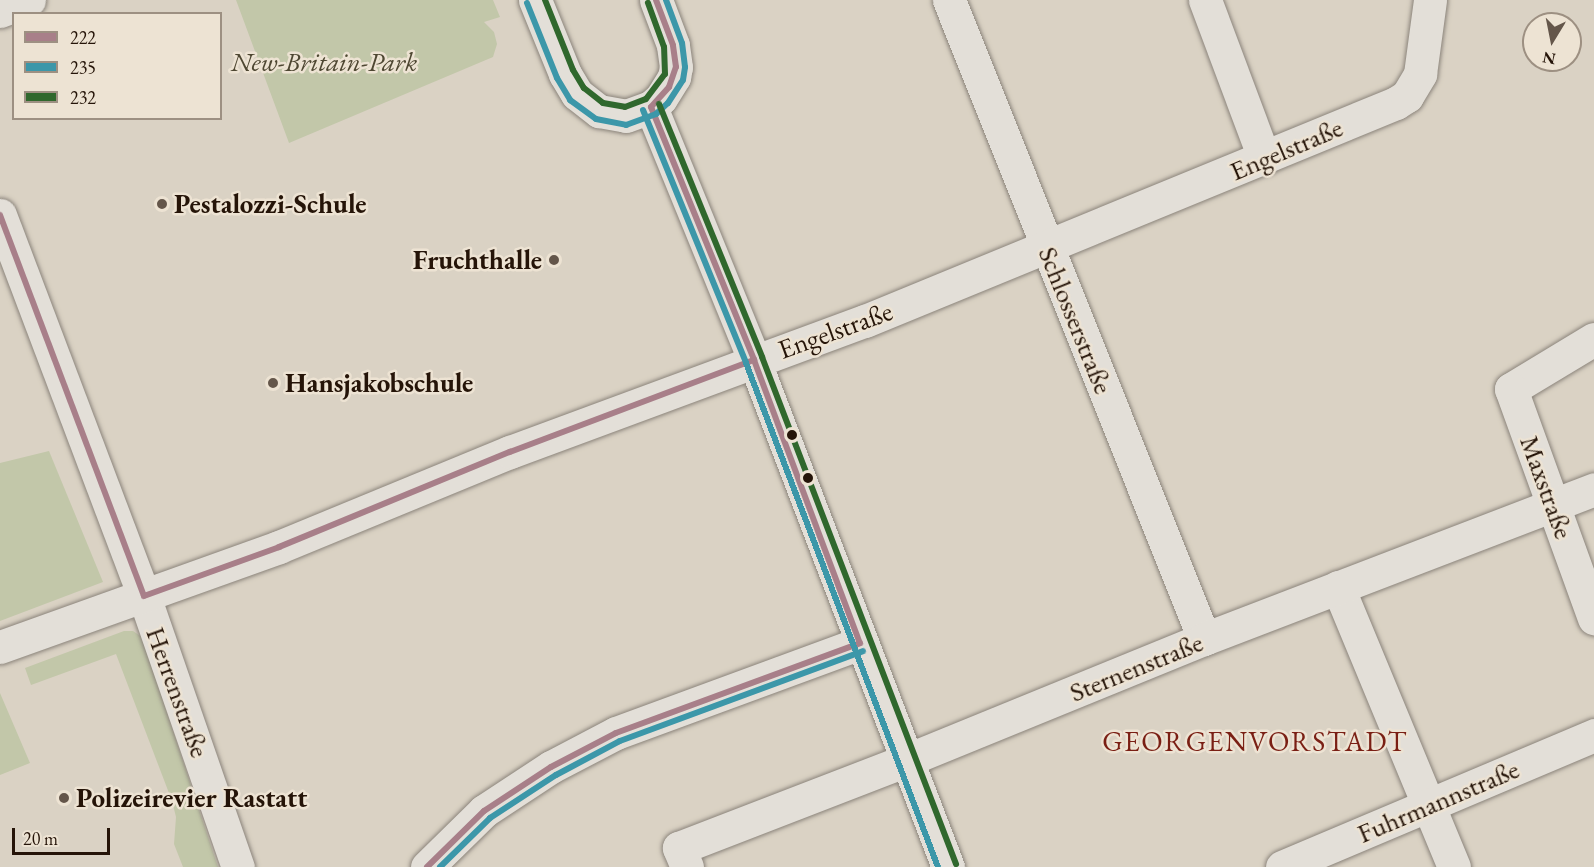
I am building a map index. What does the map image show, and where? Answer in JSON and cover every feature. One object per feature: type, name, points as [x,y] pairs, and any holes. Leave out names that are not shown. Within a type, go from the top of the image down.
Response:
[{"type":"street","points":[[0,11],[29,0]]},
{"type":"street","points":[[535,0],[565,74],[578,94],[599,111],[626,116],[651,107],[669,87],[676,67],[673,45],[656,0]]},
{"type":"street","name":"Schlosserstraße","points":[[949,0],[1204,639]]},
{"type":"street","points":[[1205,0],[1264,158]]},
{"type":"street","name":"Engelstraße","points":[[0,647],[279,547],[510,452],[864,321],[1396,103],[1407,96],[1420,74],[1430,0]]},
{"type":"street","points":[[651,107],[754,360],[860,643],[948,867]]},
{"type":"street","name":"Herrenstraße","points":[[0,215],[144,596],[238,867]]},
{"type":"street","name":"Maxstraße","points":[[1594,339],[1511,389],[1594,618]]},
{"type":"street","name":"Sternenstraße","points":[[683,857],[907,760],[1204,639],[1594,489]]},
{"type":"street","points":[[1338,587],[1454,867]]},
{"type":"street","points":[[427,867],[484,811],[551,767],[598,742],[627,729],[860,643]]},
{"type":"street","name":"Fuhrmannstraße","points":[[1282,867],[1594,735]]},
{"type":"green space","name":"New-Britain-Park","points":[[236,0],[493,0],[500,17],[484,22],[494,32],[497,44],[493,57],[289,143]]},
{"type":"green space","points":[[49,451],[103,582],[0,621],[0,463]]},
{"type":"green space","points":[[124,631],[133,631],[142,637],[218,867],[183,867],[174,844],[176,817],[172,801],[116,654],[31,685],[25,668]]},
{"type":"green space","points":[[0,693],[30,763],[0,775]]},
{"type":"transit line","name":"232","points":[[545,0],[573,70],[584,88],[603,103],[625,107],[646,99],[665,74],[664,47],[648,3]]},
{"type":"transit line","name":"222","points":[[651,107],[669,87],[676,67],[673,45],[656,0]]},
{"type":"transit line","name":"235","points":[[527,3],[557,78],[570,100],[596,119],[626,125],[656,114],[668,103],[683,80],[685,67],[682,43],[666,0]]},
{"type":"transit line","name":"232","points":[[659,104],[762,357],[956,864]]},
{"type":"transit line","name":"222","points":[[651,107],[754,360],[860,643]]},
{"type":"transit line","name":"235","points":[[643,110],[746,363],[938,867]]},
{"type":"transit line","name":"222","points":[[0,215],[144,596]]},
{"type":"transit line","name":"222","points":[[144,596],[279,547],[510,452],[754,360]]},
{"type":"transit line","name":"222","points":[[427,867],[484,811],[551,767],[616,733],[860,643]]},
{"type":"transit line","name":"235","points":[[440,867],[490,818],[556,775],[620,741],[863,651]]},
{"type":"place","name":"Pestalozzi-Schule","points":[[162,204]]},
{"type":"place","name":"Fruchthalle","points":[[554,260]]},
{"type":"place","name":"Hansjakobschule","points":[[273,383]]},
{"type":"place","name":"Polizeirevier Rastatt","points":[[64,798]]},
{"type":"district","name":"GEORGENVORSTADT","points":[[1255,741]]}]
